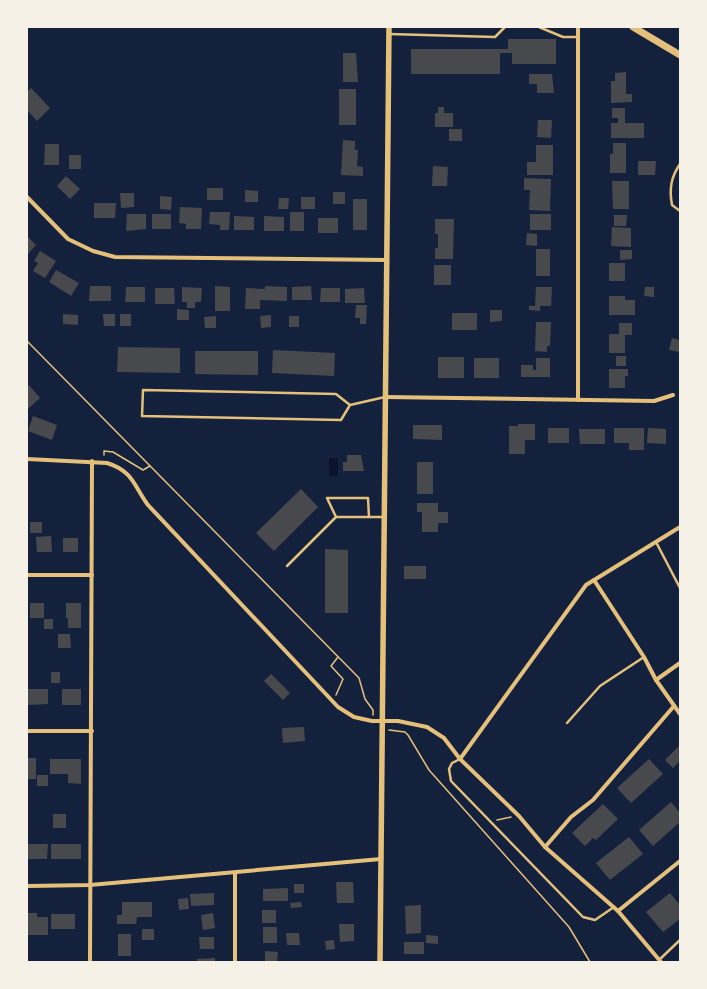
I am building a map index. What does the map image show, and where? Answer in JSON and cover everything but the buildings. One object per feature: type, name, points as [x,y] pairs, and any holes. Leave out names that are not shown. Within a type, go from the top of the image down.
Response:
[{"type":"main road","points":[[633,27],[680,55]]},
{"type":"street","points":[[380,962],[389,27]]},
{"type":"street","points":[[578,27],[578,400]]},
{"type":"street","points":[[27,197],[68,239],[93,251],[115,257],[387,260]]},
{"type":"street","points":[[385,397],[654,401],[673,395]]},
{"type":"street","points":[[27,460],[104,462],[118,466],[129,474],[148,506],[333,702],[354,717],[372,721],[398,721],[427,727],[444,738],[460,759],[519,816],[545,847],[618,911],[660,961]]},
{"type":"street","points":[[90,962],[92,461]]},
{"type":"street","points":[[460,759],[586,585],[680,527]]},
{"type":"street","points":[[27,575],[92,575]]},
{"type":"street","points":[[594,580],[644,657],[656,680],[680,714]]},
{"type":"street","points":[[656,680],[680,663]]},
{"type":"street","points":[[545,847],[571,817],[593,800],[674,706]]},
{"type":"street","points":[[27,731],[92,731]]},
{"type":"street","points":[[27,886],[90,885],[380,859]]},
{"type":"street","points":[[618,911],[680,861]]},
{"type":"street","points":[[235,873],[235,962]]},
{"type":"lane","points":[[389,34],[495,37],[505,27]]},
{"type":"lane","points":[[539,27],[563,37],[578,38]]},
{"type":"lane","points":[[680,164],[674,172],[670,190],[672,205],[680,211]]},
{"type":"lane","points":[[350,405],[336,394],[143,390],[142,416],[341,420],[350,405],[385,397]]},
{"type":"lane","points":[[336,517],[327,498],[368,498],[369,517]]},
{"type":"lane","points":[[287,566],[336,517],[384,517]]},
{"type":"lane","points":[[656,542],[680,588]]},
{"type":"lane","points":[[567,723],[600,686],[644,657]]},
{"type":"lane","points":[[460,759],[452,763],[448,769],[451,781],[583,917],[595,920],[614,907]]},
{"type":"lane","points":[[660,961],[680,940]]},
{"type":"path","points":[[27,341],[359,678],[365,699],[373,710],[372,721]]},
{"type":"path","points":[[104,462],[104,451],[113,452],[143,470],[150,466]]},
{"type":"path","points":[[333,702],[343,679],[331,666],[338,657]]},
{"type":"path","points":[[382,730],[400,731],[408,735],[429,770],[569,927],[590,962]]},
{"type":"water","points":[[329,458],[338,458],[338,476],[329,476]]}]
